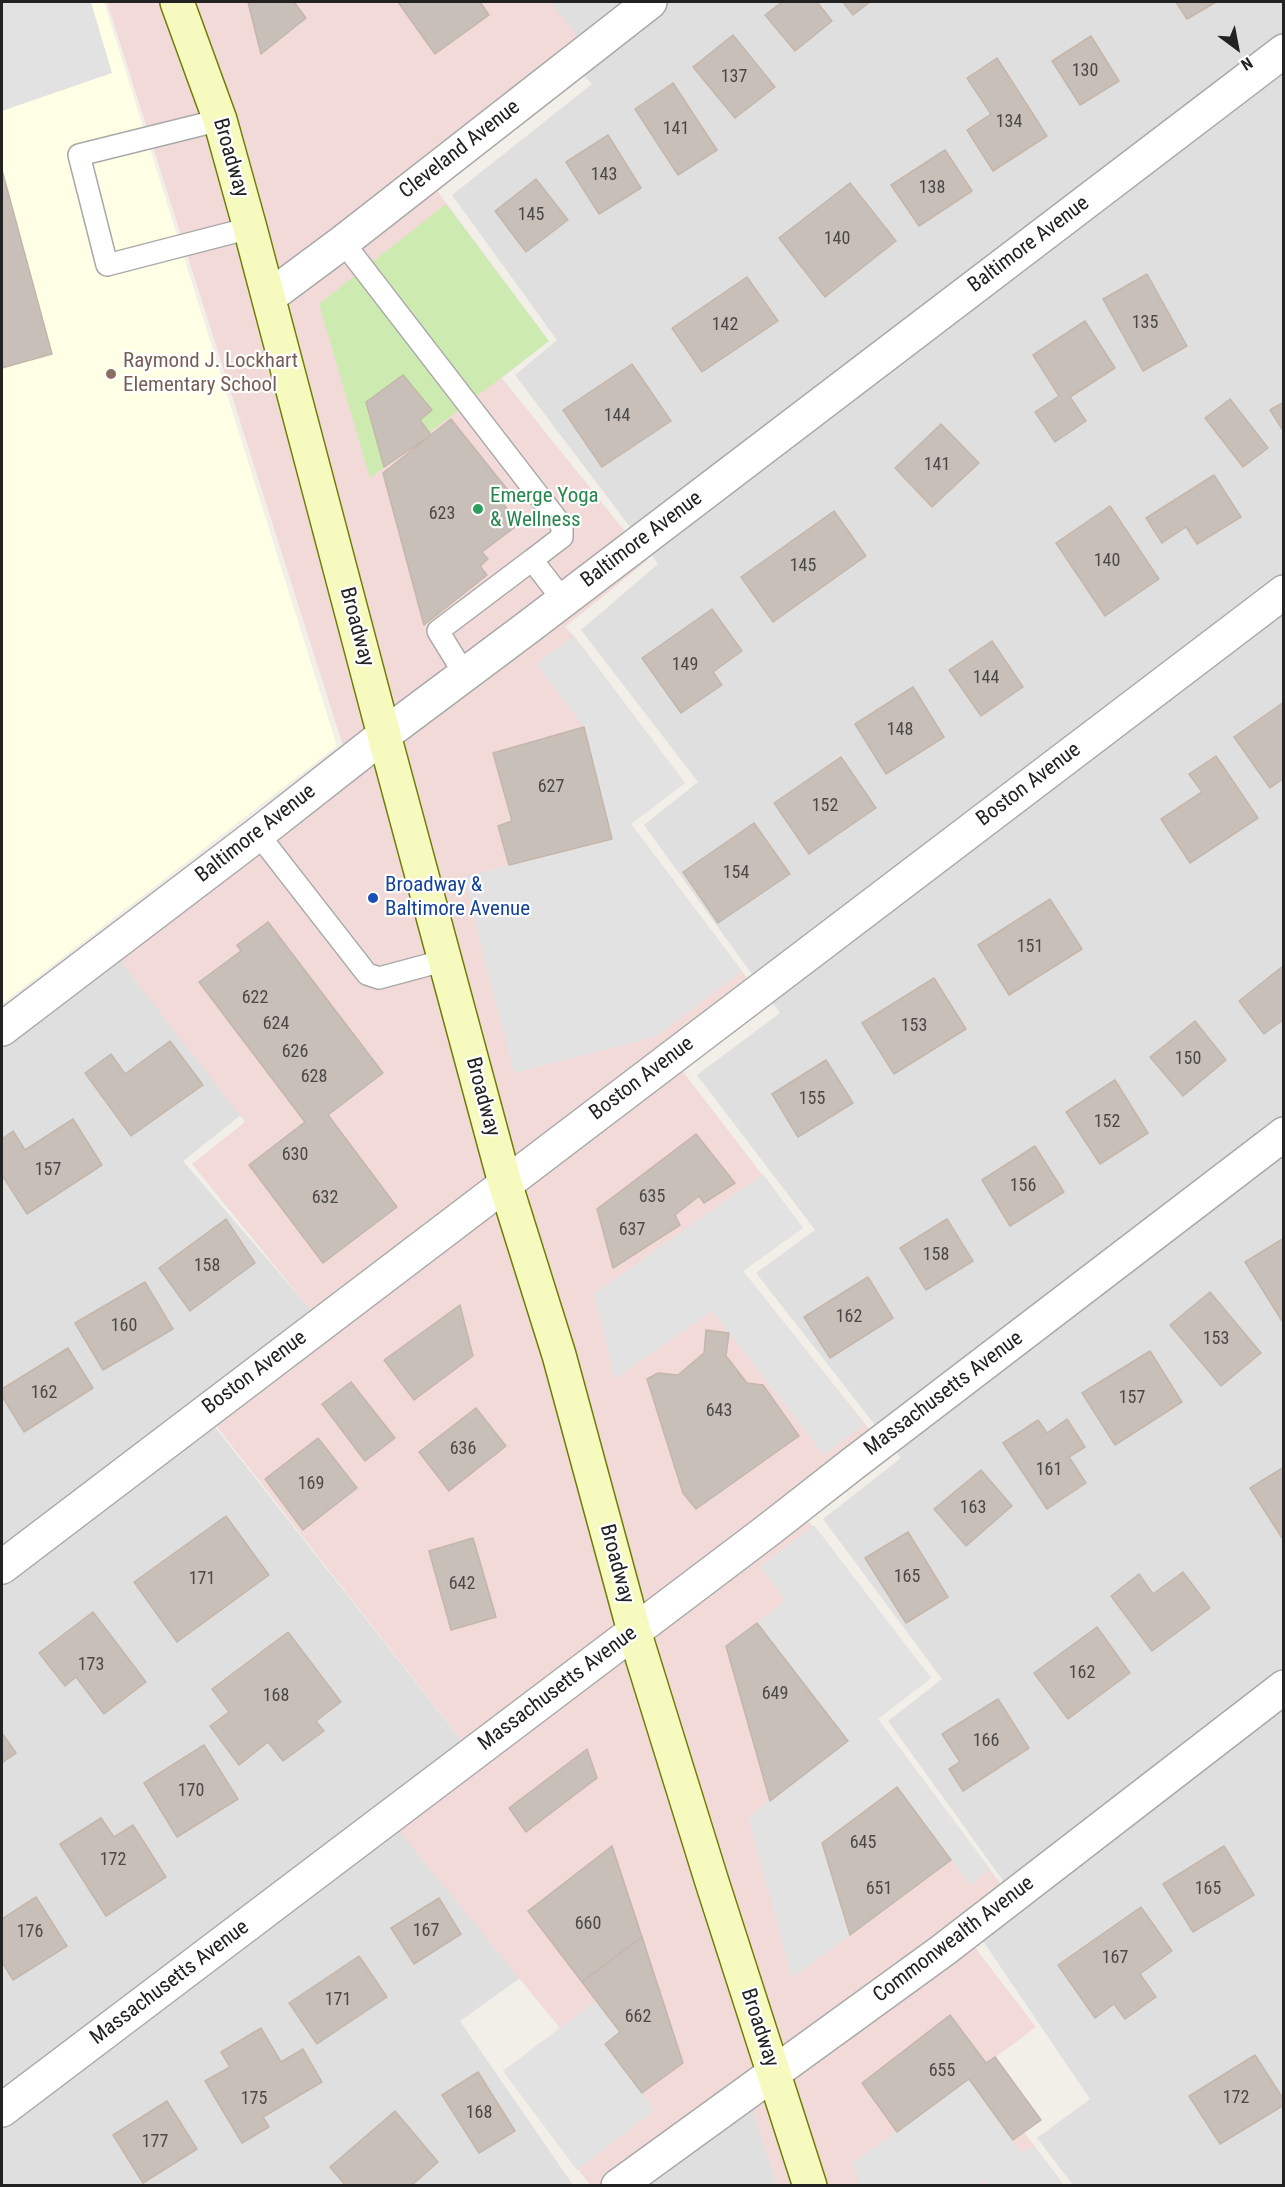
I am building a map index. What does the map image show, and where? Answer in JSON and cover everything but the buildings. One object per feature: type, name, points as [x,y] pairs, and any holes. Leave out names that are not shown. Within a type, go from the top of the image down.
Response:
[{"type":"main road","name":"Broadway","points":[[177,2],[220,120],[505,1183],[559,1355],[634,1631],[810,2186]]},
{"type":"street","name":"Cleveland Avenue","points":[[269,297],[343,242],[650,2]]},
{"type":"street","name":"Baltimore Avenue","points":[[2,1029],[384,735],[1284,51]]},
{"type":"street","name":"Boston Avenue","points":[[2,1568],[1284,592]]},
{"type":"street","name":"Massachusetts Avenue","points":[[2,2110],[1284,1134]]},
{"type":"street","name":"Commonwealth Avenue","points":[[618,2186],[942,1951],[1284,1687]]},
{"type":"lane","points":[[220,120],[79,155],[107,265],[250,228]]},
{"type":"lane","points":[[343,242],[562,526],[562,537],[438,631],[465,675]]},
{"type":"lane","points":[[532,560],[563,600]]},
{"type":"lane","points":[[258,834],[367,974],[379,978],[446,960]]},
{"type":"shaded area","name":"Raymond J. Lockhart Elementary School","points":[[2,2],[104,2],[337,746],[2,1004]]},
{"type":"shaded area","points":[[2,2],[91,2],[112,73],[2,111]]},
{"type":"shaded area","points":[[107,2],[551,2],[595,58],[432,184],[549,341],[502,378],[648,560],[565,627],[685,783],[631,824],[767,1004],[681,1069],[803,1228],[743,1271],[890,1455],[805,1517],[931,1678],[878,1719],[1012,1899],[963,1932],[1036,2027],[996,2057],[1041,2120],[1024,2132],[1064,2185],[777,2185],[751,2105],[645,2185],[590,2185],[503,2071],[560,2028],[397,1829],[480,1764],[210,1418],[331,1335],[192,1164],[245,1122],[117,957],[352,782],[344,749]]},
{"type":"shaded area","points":[[520,2],[1283,2],[1283,2185],[1073,2185],[1037,2138],[1090,2099],[983,1941],[1022,1907],[888,1721],[942,1679],[823,1519],[901,1458],[756,1273],[815,1230],[697,1075],[780,1013],[644,825],[698,782],[581,630],[658,564],[515,375],[557,340],[452,195],[592,84],[545,35]]},
{"type":"shaded area","points":[[574,636],[685,783],[631,824],[742,971],[655,1037],[514,1073],[464,877],[612,839],[584,727],[536,664]]},
{"type":"shaded area","points":[[117,957],[246,1111],[183,1161],[317,1317],[197,1404],[487,1773],[537,1966],[460,2021],[573,2185],[2,2186],[2,1043]]},
{"type":"shaded area","points":[[763,1174],[803,1228],[743,1271],[864,1424],[824,1455],[712,1311],[615,1379],[594,1294]]},
{"type":"shaded area","points":[[814,1525],[931,1678],[878,1719],[990,1869],[970,1885],[896,1787],[822,1843],[850,1935],[792,1978],[748,1817],[848,1741],[757,1623],[786,1600],[760,1567]]},
{"type":"shaded area","points":[[596,2001],[620,2032],[605,2045],[655,2110],[577,2170],[503,2071]]},
{"type":"shaded area","points":[[969,2079],[1022,2153],[1034,2146],[1064,2185],[988,2185],[985,2181],[979,2186],[860,2185],[853,2163]]},
{"type":"shaded area","points":[[751,2104],[777,2185],[648,2185]]},
{"type":"green space","points":[[446,204],[549,341],[370,478],[319,304]]},
{"type":"place","name":"Raymond J. Lockhart Elementary School","points":[[111,374]]},
{"type":"place","name":"Emerge Yoga & Wellness","points":[[478,509]]},
{"type":"place","name":"Broadway & Baltimore Avenue","points":[[373,898]]}]
